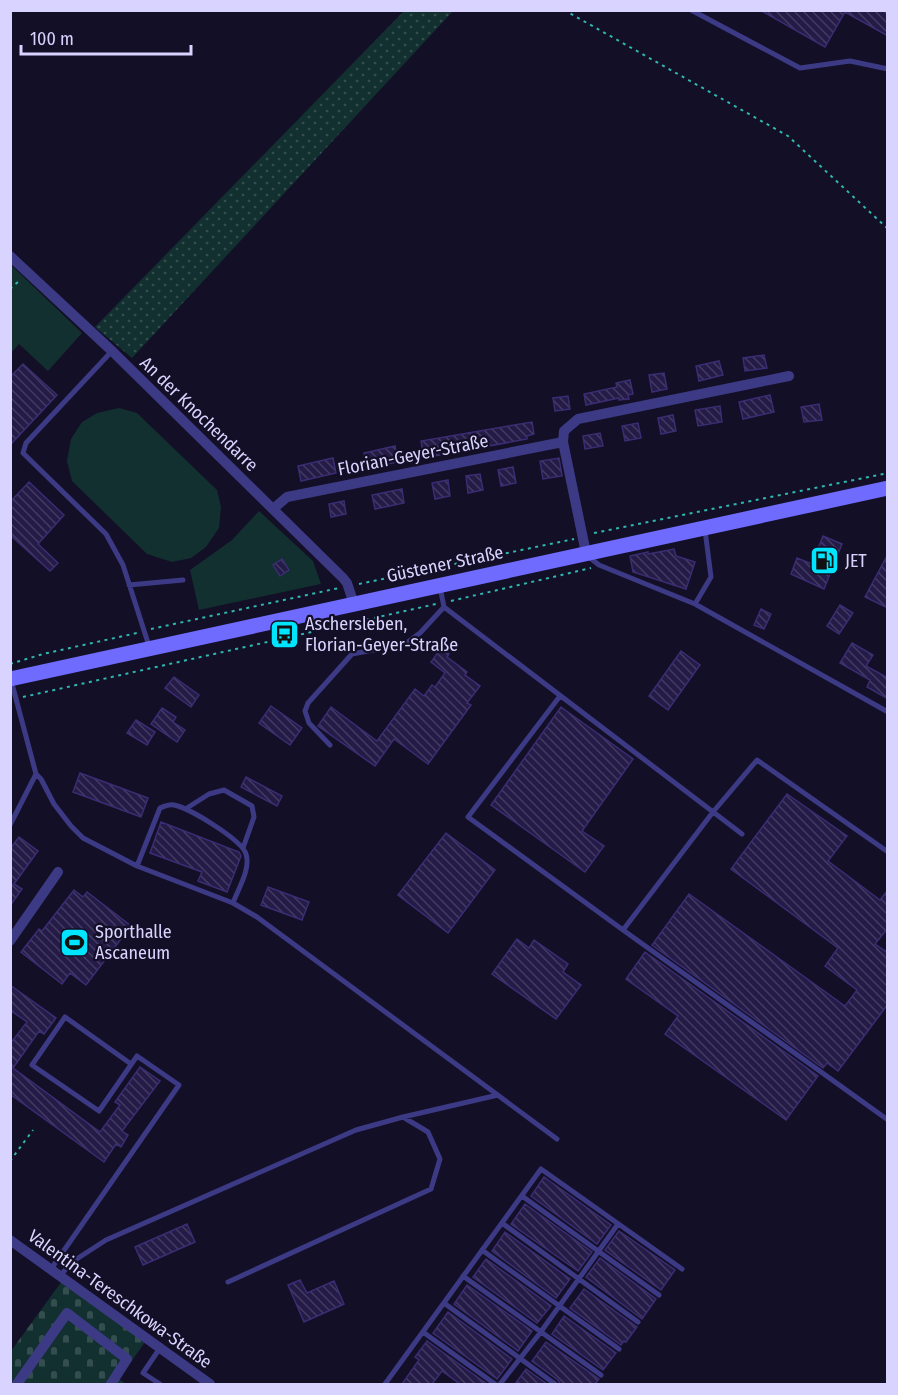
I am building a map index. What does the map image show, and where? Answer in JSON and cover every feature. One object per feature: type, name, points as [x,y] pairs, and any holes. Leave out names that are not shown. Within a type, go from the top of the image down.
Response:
[{"type":"main road","name":"Güstener Straße","points":[[11,679],[888,488]]},
{"type":"street","name":"An der Knochendarre","points":[[10,256],[112,351],[343,578],[349,586],[354,604]]},
{"type":"street","points":[[586,553],[563,442],[564,431],[578,420],[789,376]]},
{"type":"street","name":"Florian-Geyer-Straße","points":[[273,509],[287,497],[563,442]]},
{"type":"street","points":[[10,941],[57,872]]},
{"type":"street","name":"Valentina-Tereschkowa-Straße","points":[[10,1240],[210,1384]]},
{"type":"street","points":[[17,1384],[67,1313],[127,1359],[111,1384]]},
{"type":"lane","points":[[691,10],[800,68],[850,61],[888,69]]},
{"type":"lane","points":[[112,351],[26,442],[23,453],[106,534],[123,565],[150,648]]},
{"type":"lane","points":[[695,603],[711,577],[705,528]]},
{"type":"lane","points":[[586,553],[600,565],[695,603],[888,712]]},
{"type":"lane","points":[[129,585],[183,580]]},
{"type":"lane","points":[[440,585],[443,605],[742,834]]},
{"type":"lane","points":[[330,746],[309,723],[305,711],[308,704],[352,654],[405,644],[420,633],[443,605]]},
{"type":"lane","name":"Güstener Straße","points":[[11,679],[36,774],[54,804],[83,838],[137,866],[233,903],[257,917],[557,1140]]},
{"type":"lane","points":[[560,696],[468,817],[888,1120]]},
{"type":"lane","points":[[623,930],[713,812],[757,760],[888,852]]},
{"type":"lane","points":[[10,825],[36,774]]},
{"type":"lane","points":[[187,808],[209,794],[224,790],[252,806],[254,817],[243,848]]},
{"type":"lane","points":[[137,866],[160,808],[171,804],[187,808],[241,844],[247,855],[246,871],[233,903]]},
{"type":"lane","points":[[56,1272],[179,1085],[137,1056],[99,1111],[32,1065],[65,1017],[131,1064]]},
{"type":"lane","points":[[56,1272],[106,1240],[356,1130],[498,1095]]},
{"type":"lane","points":[[228,1282],[431,1189],[440,1159],[428,1132],[404,1117]]},
{"type":"lane","points":[[385,1384],[541,1169],[682,1269]]},
{"type":"lane","points":[[522,1196],[659,1294]]},
{"type":"lane","points":[[502,1223],[638,1322]]},
{"type":"lane","points":[[500,1384],[540,1333],[618,1224]]},
{"type":"lane","points":[[482,1250],[619,1349]]},
{"type":"lane","points":[[463,1276],[601,1375]]},
{"type":"lane","points":[[444,1303],[555,1384]]},
{"type":"lane","points":[[423,1332],[495,1384]]},
{"type":"lane","points":[[160,1348],[143,1372],[160,1384]]},
{"type":"path","points":[[564,10],[788,135],[888,229]]},
{"type":"path","points":[[10,664],[43,654],[582,537],[605,530],[888,473]]},
{"type":"path","points":[[15,699],[443,605],[600,565]]},
{"type":"path","points":[[10,1161],[33,1130]]},
{"type":"green space","points":[[404,11],[453,11],[132,358],[95,327]]},
{"type":"green space","points":[[10,264],[82,333],[48,371],[19,344],[11,353]]},
{"type":"green space","points":[[119,408],[137,413],[217,490],[221,507],[219,528],[206,547],[191,558],[172,562],[147,554],[72,481],[67,461],[71,439],[82,422],[97,413]]},
{"type":"green space","points":[[259,511],[313,561],[321,584],[199,610],[190,570],[232,540]]},
{"type":"green space","points":[[62,1281],[145,1342],[119,1379],[126,1384],[11,1384],[11,1351]]},
{"type":"building","points":[[760,10],[888,10],[888,36],[845,12],[825,47]]},
{"type":"building","points":[[764,355],[767,368],[745,371],[743,358]]},
{"type":"building","points":[[719,361],[723,375],[699,381],[696,366]]},
{"type":"building","points":[[23,364],[57,395],[10,445],[10,377]]},
{"type":"building","points":[[664,373],[667,389],[652,392],[649,375]]},
{"type":"building","points":[[630,380],[633,394],[628,395],[629,399],[619,400],[619,398],[586,405],[584,394],[617,387],[616,383]]},
{"type":"building","points":[[770,395],[774,412],[743,419],[739,402]]},
{"type":"building","points":[[568,396],[570,409],[555,411],[553,398]]},
{"type":"building","points":[[819,404],[822,420],[804,422],[801,407]]},
{"type":"building","points":[[720,406],[722,422],[698,426],[695,410]]},
{"type":"building","points":[[673,415],[676,431],[661,434],[658,418]]},
{"type":"building","points":[[532,422],[534,434],[527,436],[527,439],[424,458],[421,441]]},
{"type":"building","points":[[638,423],[641,438],[625,441],[622,426]]},
{"type":"building","points":[[600,433],[603,446],[585,449],[583,436]]},
{"type":"building","points":[[395,446],[398,462],[367,468],[364,453]]},
{"type":"building","points":[[333,458],[336,473],[301,481],[298,466]]},
{"type":"building","points":[[559,458],[562,476],[543,479],[540,461]]},
{"type":"building","points":[[513,467],[516,483],[501,486],[498,470]]},
{"type":"building","points":[[480,474],[483,490],[468,493],[466,476]]},
{"type":"building","points":[[448,480],[450,496],[435,499],[432,483]]},
{"type":"building","points":[[29,482],[64,515],[38,544],[58,563],[50,571],[10,535],[10,502]]},
{"type":"building","points":[[402,489],[404,503],[375,509],[372,495]]},
{"type":"building","points":[[344,501],[346,514],[331,517],[329,504]]},
{"type":"building","name":"JET","points":[[823,536],[842,544],[824,589],[791,574],[797,558],[812,564]]},
{"type":"building","points":[[674,549],[676,556],[695,562],[686,589],[633,572],[630,556]]},
{"type":"building","points":[[888,554],[888,608],[865,597]]},
{"type":"building","points":[[282,559],[289,570],[280,576],[273,565]]},
{"type":"building","points":[[840,605],[853,613],[839,634],[827,626]]},
{"type":"building","points":[[761,609],[771,614],[764,629],[754,625]]},
{"type":"building","points":[[852,643],[873,655],[866,666],[888,678],[888,699],[867,687],[870,680],[840,663]]},
{"type":"building","points":[[441,648],[449,654],[447,657],[467,672],[465,675],[480,686],[467,703],[471,705],[428,764],[394,739],[375,766],[318,726],[331,707],[377,741],[415,689],[424,696],[432,685],[435,687],[445,673],[431,662]]},
{"type":"building","points":[[681,651],[700,665],[668,710],[649,696]]},
{"type":"building","points":[[174,677],[199,695],[191,707],[165,688]]},
{"type":"building","points":[[271,706],[302,728],[290,745],[259,723]]},
{"type":"building","points":[[561,707],[633,759],[582,831],[604,846],[585,872],[491,805]]},
{"type":"building","points":[[162,708],[176,717],[173,722],[185,730],[177,742],[151,724]]},
{"type":"building","points":[[136,720],[155,732],[147,745],[127,733]]},
{"type":"building","points":[[80,773],[148,798],[141,817],[73,792]]},
{"type":"building","points":[[246,777],[282,796],[277,806],[241,787]]},
{"type":"building","points":[[787,794],[847,836],[828,861],[880,900],[888,890],[888,928],[875,944],[888,953],[888,1004],[838,1071],[827,1063],[823,1068],[652,945],[689,894],[845,1006],[857,990],[825,966],[838,948],[731,869]]},
{"type":"building","points":[[161,822],[239,852],[241,856],[227,892],[198,881],[202,872],[150,853]]},
{"type":"building","points":[[446,833],[495,870],[448,933],[398,895]]},
{"type":"building","points":[[19,837],[38,851],[14,884],[22,889],[10,906],[10,849]]},
{"type":"building","points":[[268,887],[309,902],[302,920],[261,905]]},
{"type":"building","name":"Sporthalle Ascaneum","points":[[74,890],[83,897],[87,892],[131,926],[86,985],[70,973],[62,984],[21,952],[39,929],[42,931]]},
{"type":"building","points":[[517,939],[529,948],[534,940],[568,964],[563,972],[581,985],[556,1019],[492,974]]},
{"type":"building","points":[[645,952],[818,1076],[786,1120],[665,1034],[678,1016],[626,979]]},
{"type":"building","points":[[10,985],[56,1018],[44,1034],[39,1031],[13,1068],[100,1132],[120,1105],[115,1102],[140,1067],[160,1081],[122,1131],[128,1135],[121,1147],[116,1144],[104,1162],[10,1094],[10,1044],[27,1022],[10,1010]]},
{"type":"building","points":[[544,1177],[611,1225],[597,1244],[531,1196]]},
{"type":"building","points":[[525,1204],[592,1252],[578,1271],[511,1224]]},
{"type":"building","points":[[187,1224],[195,1242],[143,1265],[135,1247]]},
{"type":"building","points":[[619,1231],[675,1270],[661,1290],[605,1250]]},
{"type":"building","points":[[505,1232],[570,1279],[556,1298],[492,1251]]},
{"type":"building","points":[[600,1258],[656,1299],[642,1319],[586,1277]]},
{"type":"building","points":[[486,1259],[551,1306],[537,1323],[473,1277]]},
{"type":"building","points":[[300,1280],[307,1293],[334,1281],[344,1304],[304,1322],[288,1285]]},
{"type":"building","points":[[467,1285],[532,1331],[518,1351],[454,1304]]},
{"type":"building","points":[[584,1289],[637,1327],[626,1342],[624,1341],[621,1345],[570,1308]]},
{"type":"building","points":[[448,1312],[512,1359],[497,1379],[433,1333]]},
{"type":"building","points":[[564,1316],[616,1353],[603,1370],[552,1334]]},
{"type":"building","points":[[427,1341],[487,1384],[460,1384],[442,1371],[432,1384],[402,1384],[419,1360],[415,1357]]},
{"type":"building","points":[[546,1342],[599,1379],[595,1384],[560,1384],[558,1380],[532,1361]]},
{"type":"building","points":[[526,1369],[547,1384],[515,1384]]},
{"type":"place","name":"JET","points":[[824,561]]},
{"type":"place","name":"Aschersleben, Florian-Geyer-Straße","points":[[284,634]]},
{"type":"place","name":"Sporthalle Ascaneum","points":[[74,942]]}]
